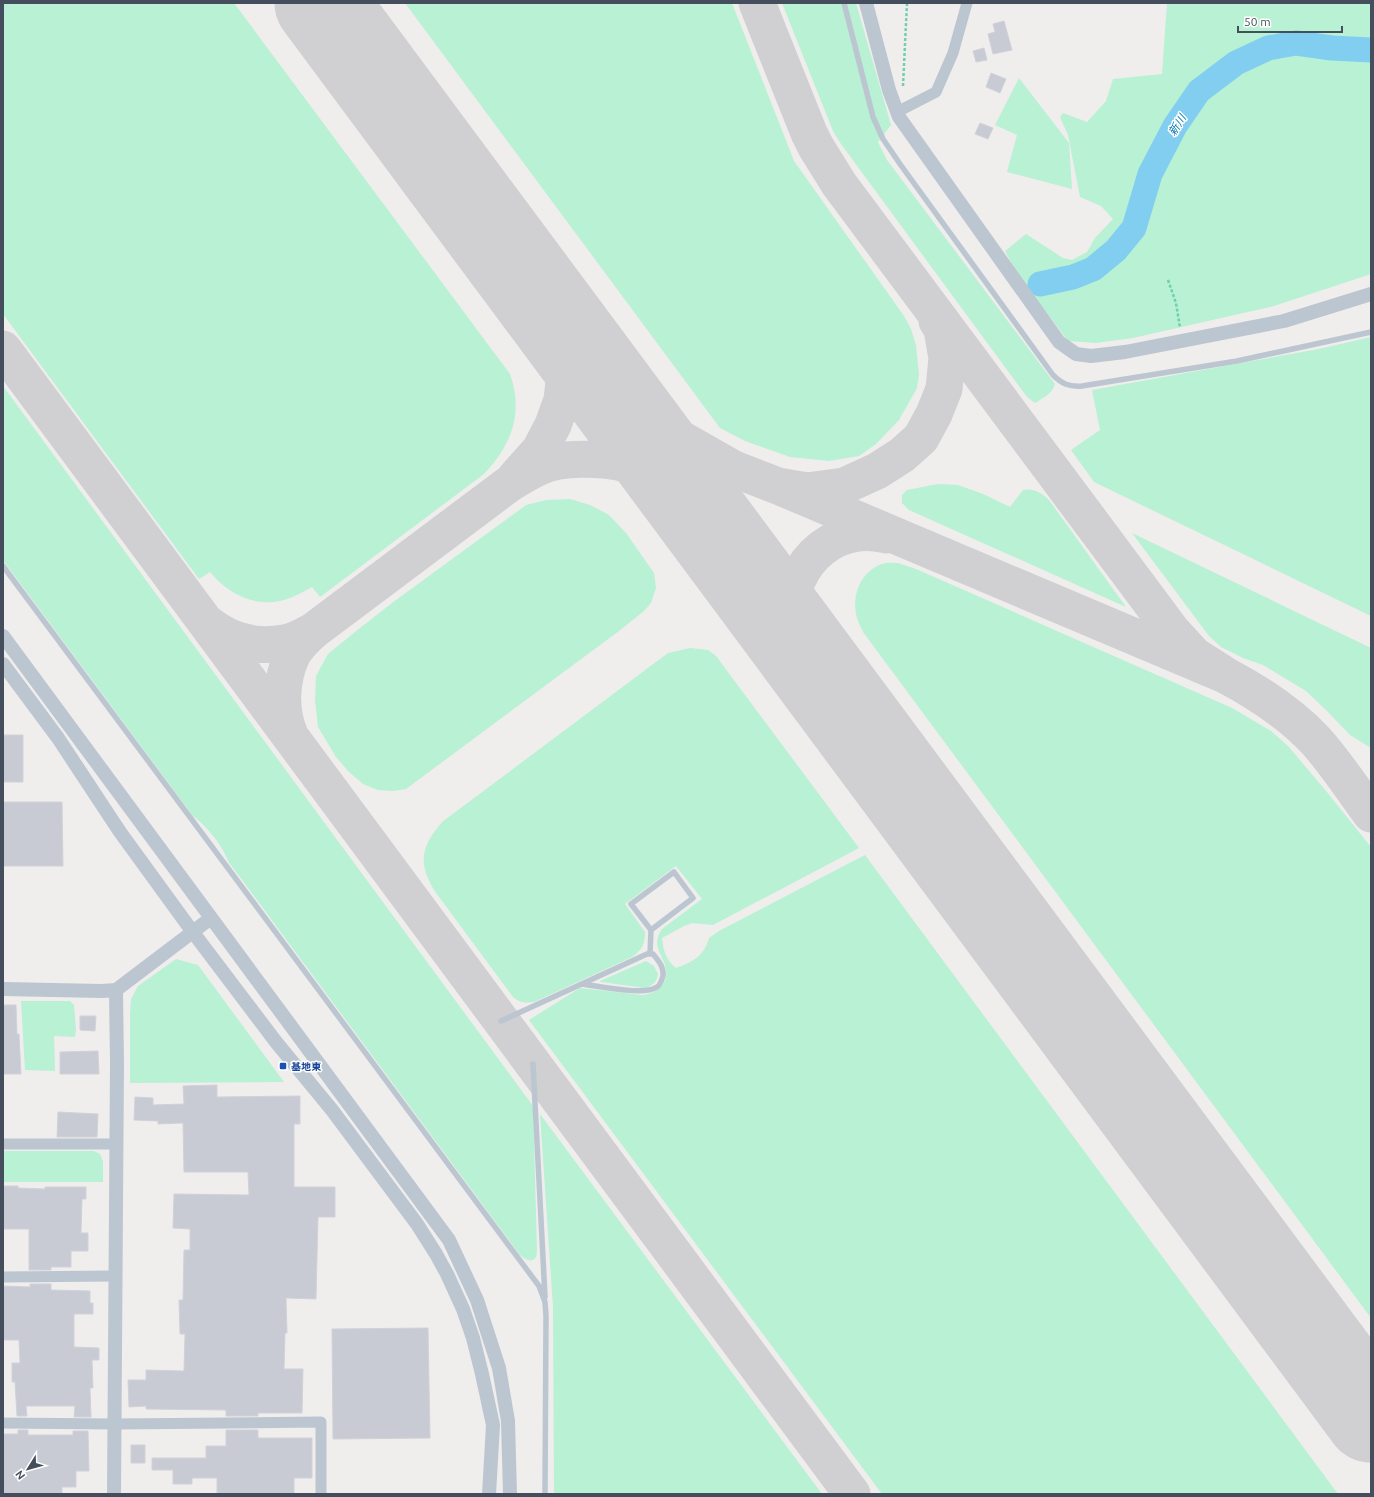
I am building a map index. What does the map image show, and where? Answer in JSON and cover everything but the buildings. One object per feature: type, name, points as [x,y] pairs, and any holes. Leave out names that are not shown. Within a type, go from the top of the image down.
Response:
[{"type":"street","points":[[866,3],[889,90],[902,109],[911,135],[1059,342],[1076,354],[1092,356],[1125,352],[1284,321],[1371,294]]},
{"type":"street","points":[[902,109],[936,92],[953,53],[967,3]]},
{"type":"street","points":[[3,636],[449,1240],[477,1300],[499,1368],[508,1421],[510,1494]]},
{"type":"street","points":[[3,664],[58,738],[120,832],[192,931],[276,1042],[332,1110],[417,1224],[447,1274],[463,1309],[473,1338],[493,1425],[489,1494]]},
{"type":"street","points":[[3,989],[116,990],[211,918]]},
{"type":"street","points":[[114,1494],[117,1064],[116,990]]},
{"type":"street","points":[[3,1144],[116,1144]]},
{"type":"street","points":[[3,1277],[115,1276]]},
{"type":"street","points":[[3,1423],[115,1424],[321,1422],[321,1494]]},
{"type":"lane","points":[[844,3],[874,117],[883,139],[1048,369],[1061,383],[1071,387],[1082,386],[1245,360],[1371,332]]},
{"type":"lane","points":[[3,566],[529,1270],[539,1286],[545,1302]]},
{"type":"lane","points":[[650,954],[651,930],[631,904],[674,872],[693,898],[651,930]]},
{"type":"lane","points":[[501,1021],[582,984],[650,954],[653,954],[660,963],[664,974],[662,981],[657,987],[649,990],[638,991],[582,984]]},
{"type":"lane","points":[[533,1064],[545,1302],[545,1494]]},
{"type":"path","points":[[902,109],[907,3]]},
{"type":"path","points":[[1168,280],[1176,303],[1182,341]]},
{"type":"green space","points":[[3,3],[234,3],[510,374],[516,402],[512,428],[508,440],[501,452],[484,474],[320,597],[312,587],[284,600],[263,602],[234,593],[217,580],[210,572],[199,579],[3,314]]},
{"type":"green space","points":[[405,3],[732,3],[794,161],[904,316],[911,329],[916,345],[919,375],[917,388],[899,420],[876,444],[859,456],[829,461],[790,457],[745,441],[720,428]]},
{"type":"green space","points":[[782,3],[856,3],[891,125],[878,142],[887,160],[1055,384],[1049,393],[1035,403],[1027,397],[841,144],[833,131]]},
{"type":"green space","points":[[1167,3],[1371,3],[1371,274],[1274,306],[1133,338],[1096,343],[1068,341],[1017,273],[1005,251],[1026,234],[1063,258],[1072,260],[1087,252],[1095,238],[1113,219],[1101,206],[1080,197],[1068,135],[1060,117],[1063,113],[1087,122],[1106,101],[1113,79],[1162,74]]},
{"type":"green space","points":[[1019,78],[1069,143],[1072,189],[1007,172],[1017,135],[995,125]]},
{"type":"green space","points":[[1371,337],[1371,616],[1094,482],[1071,450],[1100,430],[1092,390],[1319,349]]},
{"type":"green space","points":[[3,386],[533,1106],[537,1250],[536,1257],[534,1259],[529,1260],[520,1255],[228,861],[214,836],[193,816],[3,560]]},
{"type":"green space","points":[[938,484],[958,485],[983,494],[1010,507],[1023,490],[1034,490],[1040,493],[1049,500],[1126,607],[909,510],[902,503],[902,495],[907,490]]},
{"type":"green space","points":[[570,499],[590,505],[609,515],[626,533],[654,573],[656,588],[651,603],[644,611],[619,631],[406,789],[393,791],[378,790],[363,784],[349,772],[336,757],[318,727],[315,700],[316,676],[328,654],[392,603],[526,505],[546,500]]},
{"type":"green space","points":[[1132,533],[1371,648],[1371,748],[1350,735],[1306,691],[1263,665],[1243,658],[1221,647],[1209,636]]},
{"type":"green space","points":[[884,563],[898,563],[916,569],[1232,708],[1271,731],[1288,746],[1371,847],[1371,1318],[863,632],[857,620],[855,610],[856,593],[859,586],[868,573],[874,568]]},
{"type":"green space","points":[[690,648],[708,650],[716,656],[859,848],[713,925],[692,923],[662,938],[664,951],[670,962],[676,968],[693,961],[701,954],[709,938],[719,931],[865,855],[1338,1494],[882,1494],[529,1020],[580,988],[642,995],[654,992],[663,984],[666,974],[664,962],[657,944],[659,934],[662,929],[702,899],[676,866],[625,904],[645,932],[641,949],[632,957],[534,1002],[525,1002],[513,997],[434,890],[425,871],[424,854],[426,846],[442,822],[668,653]]},
{"type":"green space","points":[[176,959],[198,965],[284,1082],[130,1083],[131,999],[138,986]]},
{"type":"green space","points":[[646,961],[654,966],[658,974],[652,985],[648,987],[645,988],[600,981]]},
{"type":"green space","points":[[21,1001],[70,1001],[74,1005],[76,1030],[75,1037],[54,1036],[55,1071],[25,1070]]},
{"type":"green space","points":[[540,1114],[822,1494],[554,1494],[553,1307]]},
{"type":"green space","points":[[4,1151],[94,1151],[100,1154],[103,1161],[103,1182],[4,1182]]},
{"type":"waterway","name":"新川","points":[[1040,284],[1073,277],[1093,269],[1116,250],[1134,228],[1150,174],[1175,126],[1199,91],[1236,63],[1268,48],[1296,43],[1332,48],[1371,50]]},
{"type":"taxiway","points":[[757,3],[809,133],[839,184],[1172,631],[1195,656],[1225,675]]},
{"type":"taxiway","points":[[515,478],[540,450],[553,425],[562,400],[564,382],[560,354],[554,334],[527,279]]},
{"type":"taxiway","points":[[598,375],[646,419],[734,469],[778,486],[807,491],[844,486],[877,471],[902,455],[921,438],[934,414],[944,389],[947,358],[942,329],[937,321]]},
{"type":"taxiway","points":[[3,349],[852,1494]]},
{"type":"taxiway","points":[[207,623],[234,639],[253,644],[274,644],[288,642],[299,638],[313,631],[509,484],[529,472],[550,463],[559,461],[582,459],[607,460],[638,468],[648,473],[666,486],[708,523]]},
{"type":"taxiway","points":[[778,486],[1225,675],[1238,682],[1274,704],[1296,721],[1330,758],[1371,814]]},
{"type":"taxiway","points":[[814,665],[799,643],[793,628],[791,608],[795,588],[802,570],[814,555],[829,543],[846,535],[865,532],[886,535]]},
{"type":"taxiway","points":[[290,735],[286,725],[283,705],[284,685],[288,665],[292,655],[301,642],[313,631]]},
{"type":"runway","points":[[321,3],[1371,1416]]},
{"type":"place","name":"基地東","points":[[283,1066]]}]
